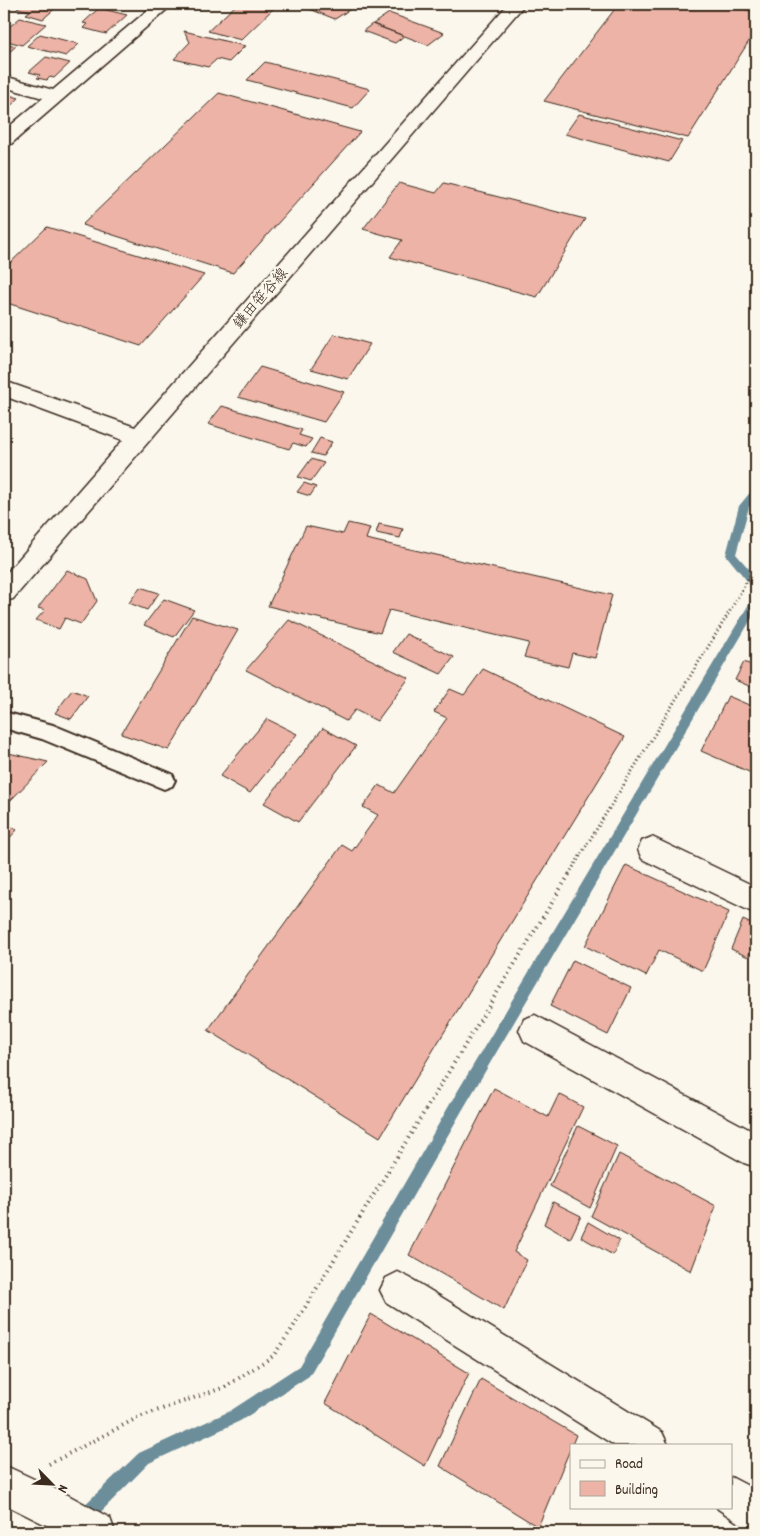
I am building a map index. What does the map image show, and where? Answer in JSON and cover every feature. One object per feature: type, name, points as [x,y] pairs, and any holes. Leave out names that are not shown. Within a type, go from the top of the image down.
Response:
[{"type":"street","points":[[4,140],[165,4]]},
{"type":"street","name":"鎌田笹谷線","points":[[4,592],[517,4]]},
{"type":"street","points":[[4,81],[54,96]]},
{"type":"street","points":[[4,388],[138,437]]},
{"type":"street","points":[[652,850],[756,902]]},
{"type":"street","points":[[535,1030],[756,1151]]},
{"type":"street","points":[[398,1290],[647,1444]]},
{"type":"street","points":[[6,1485],[56,1508],[96,1532]]},
{"type":"street","points":[[732,1497],[756,1511]]},
{"type":"lane","points":[[4,720],[46,731],[164,780]]},
{"type":"path","points":[[6,1485],[140,1417],[225,1387],[273,1356],[290,1332],[756,565]]},
{"type":"building","points":[[22,4],[59,5],[43,19],[26,14],[30,11],[17,8]]},
{"type":"building","points":[[237,4],[278,4],[241,40],[208,31]]},
{"type":"building","points":[[304,4],[358,4],[335,19],[302,6]]},
{"type":"building","points":[[613,4],[721,4],[756,12],[756,30],[688,138],[544,101],[618,5]]},
{"type":"building","points":[[99,8],[127,15],[106,34],[83,28],[87,24],[83,23]]},
{"type":"building","points":[[389,13],[444,33],[428,45],[373,24]]},
{"type":"building","points":[[20,18],[46,24],[22,45],[4,40],[4,31]]},
{"type":"building","points":[[372,24],[404,36],[395,43],[363,31]]},
{"type":"building","points":[[184,31],[245,46],[229,62],[217,59],[208,67],[174,59],[190,42]]},
{"type":"building","points":[[40,34],[79,44],[66,56],[27,46]]},
{"type":"building","points":[[4,43],[16,46],[4,57]]},
{"type":"building","points":[[46,57],[70,63],[54,78],[50,77],[47,80],[37,78],[40,75],[29,72]]},
{"type":"building","points":[[265,62],[370,89],[353,108],[247,80]]},
{"type":"building","points":[[219,93],[360,132],[233,273],[82,225]]},
{"type":"building","points":[[9,95],[19,98],[4,112],[4,100]]},
{"type":"building","points":[[579,114],[682,141],[669,162],[565,134]]},
{"type":"building","points":[[399,183],[436,193],[444,183],[585,219],[537,297],[390,257],[402,240],[363,229]]},
{"type":"building","points":[[47,227],[204,275],[141,346],[4,302],[4,269]]},
{"type":"building","points":[[334,334],[370,344],[348,379],[311,369]]},
{"type":"building","points":[[260,367],[344,392],[324,422],[238,397]]},
{"type":"building","points":[[222,406],[302,430],[299,435],[312,439],[306,447],[293,443],[289,449],[208,424]]},
{"type":"building","points":[[320,438],[332,442],[323,456],[311,453]]},
{"type":"building","points":[[311,459],[324,463],[311,481],[298,477]]},
{"type":"building","points":[[304,483],[316,487],[310,496],[297,492]]},
{"type":"building","points":[[348,523],[370,528],[366,539],[612,595],[595,658],[572,653],[568,667],[524,657],[529,643],[389,610],[380,633],[268,606],[306,526],[343,534]]},
{"type":"building","points":[[379,524],[403,529],[400,538],[376,533]]},
{"type":"building","points":[[67,570],[88,579],[97,601],[81,624],[65,618],[59,629],[36,620],[45,610],[38,608]]},
{"type":"building","points":[[140,587],[159,593],[147,610],[129,603]]},
{"type":"building","points":[[164,599],[194,610],[174,637],[144,625]]},
{"type":"building","points":[[192,616],[238,630],[169,750],[121,734]]},
{"type":"building","points":[[289,620],[409,678],[377,721],[355,710],[346,721],[246,670]]},
{"type":"building","points":[[406,634],[454,657],[441,674],[393,652]]},
{"type":"building","points":[[744,662],[756,667],[756,689],[735,680]]},
{"type":"building","points":[[483,669],[625,737],[380,1137],[208,1030],[342,845],[352,851],[378,815],[363,807],[379,785],[394,793],[447,718],[434,712],[450,689],[464,695]]},
{"type":"building","points":[[72,690],[88,696],[71,719],[55,713]]},
{"type":"building","points":[[728,696],[756,708],[756,775],[701,751]]},
{"type":"building","points":[[267,719],[297,734],[250,793],[220,776]]},
{"type":"building","points":[[323,728],[356,746],[298,822],[264,803]]},
{"type":"building","points":[[4,752],[48,762],[4,807]]},
{"type":"building","points":[[4,822],[17,830],[4,844]]},
{"type":"building","points":[[626,865],[729,912],[703,971],[659,950],[646,976],[585,946]]},
{"type":"building","points":[[743,920],[756,926],[756,938],[748,957],[731,949]]},
{"type":"building","points":[[573,960],[631,988],[608,1035],[550,1006]]},
{"type":"building","points":[[494,1088],[548,1117],[559,1094],[583,1107],[514,1252],[527,1260],[504,1310],[409,1255]]},
{"type":"building","points":[[578,1126],[617,1146],[590,1208],[550,1186]]},
{"type":"building","points":[[619,1154],[716,1206],[691,1271],[591,1216]]},
{"type":"building","points":[[553,1202],[581,1216],[570,1239],[544,1224]]},
{"type":"building","points":[[588,1222],[619,1240],[613,1255],[581,1237]]},
{"type":"building","points":[[371,1314],[469,1373],[425,1466],[325,1403]]},
{"type":"building","points":[[481,1379],[576,1435],[572,1444],[570,1444],[570,1450],[538,1527],[440,1466]]},
{"type":"waterway","points":[[756,491],[744,506],[731,555],[756,584]]},
{"type":"waterway","points":[[76,1532],[82,1519],[144,1458],[235,1416],[304,1371],[458,1104],[756,602]]}]
